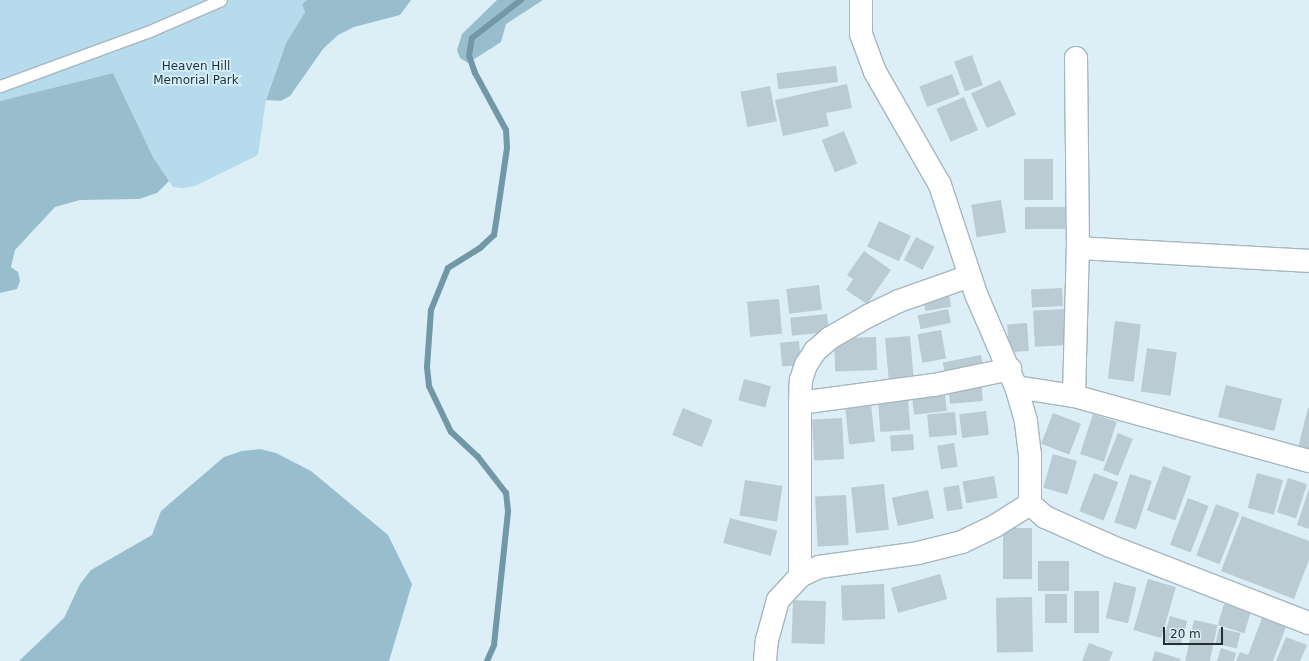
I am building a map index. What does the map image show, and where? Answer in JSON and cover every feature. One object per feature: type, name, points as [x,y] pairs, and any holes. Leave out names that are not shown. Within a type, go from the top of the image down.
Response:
[{"type":"street","points":[[861,0],[862,34],[875,72],[940,185],[970,276],[1013,378],[1026,421],[1030,455],[1030,504],[1045,517],[1110,546],[1308,618]]},
{"type":"street","points":[[1074,396],[1078,248],[1076,58]]},
{"type":"street","points":[[1078,248],[1309,261]]},
{"type":"street","points":[[800,576],[800,403],[801,380],[806,365],[815,351],[830,338],[899,301],[970,276]]},
{"type":"street","points":[[800,403],[934,385],[1013,378],[1309,461]]},
{"type":"street","points":[[765,661],[767,640],[778,600],[800,576],[819,567],[918,553],[962,542],[995,526],[1030,504]]},
{"type":"lane","points":[[0,86],[152,30],[221,0]]},
{"type":"green space","name":"Heaven Hill Memorial Park","points":[[0,0],[307,0],[302,4],[305,12],[286,43],[266,99],[258,155],[195,186],[183,188],[173,187],[153,157],[113,73],[0,101]]},
{"type":"shaded area","points":[[307,0],[411,0],[400,15],[354,27],[338,35],[323,49],[290,96],[281,101],[266,100],[286,43],[305,12],[302,4]]},
{"type":"shaded area","points":[[497,0],[543,0],[506,24],[501,42],[468,63],[460,58],[457,50],[462,34]]},
{"type":"shaded area","points":[[113,73],[153,157],[169,181],[157,193],[139,199],[80,200],[55,207],[15,250],[11,267],[18,272],[20,281],[17,289],[0,293],[0,101]]},
{"type":"shaded area","points":[[260,449],[276,453],[311,471],[388,535],[412,584],[389,661],[19,661],[64,618],[80,584],[91,570],[152,535],[161,511],[224,457],[242,451]]},
{"type":"building","points":[[972,55],[983,85],[965,92],[954,61]]},
{"type":"building","points":[[836,66],[838,82],[778,89],[776,73]]},
{"type":"building","points":[[952,74],[960,95],[927,107],[919,87]]},
{"type":"building","points":[[1000,80],[1016,114],[987,128],[971,94]]},
{"type":"building","points":[[847,84],[852,108],[826,113],[829,126],[783,136],[775,100]]},
{"type":"building","points":[[770,86],[777,121],[747,127],[741,92]]},
{"type":"building","points":[[964,97],[978,130],[950,142],[936,109]]},
{"type":"building","points":[[844,131],[857,163],[835,172],[822,140]]},
{"type":"building","points":[[1024,159],[1053,159],[1053,200],[1024,200]]},
{"type":"building","points":[[1001,200],[1006,233],[977,237],[971,205]]},
{"type":"building","points":[[1025,207],[1065,207],[1065,229],[1025,229]]},
{"type":"building","points":[[879,221],[911,236],[899,261],[867,246]]},
{"type":"building","points":[[916,237],[935,247],[922,270],[904,260]]},
{"type":"building","points":[[864,251],[891,270],[867,304],[846,290],[853,279],[847,275]]},
{"type":"building","points":[[819,285],[822,310],[789,314],[786,289]]},
{"type":"building","points":[[1062,288],[1063,306],[1032,308],[1031,290]]},
{"type":"building","points":[[949,294],[951,307],[925,311],[923,298]]},
{"type":"building","points":[[779,299],[782,334],[750,337],[747,302]]},
{"type":"building","points":[[948,309],[951,323],[921,329],[918,315]]},
{"type":"building","points":[[1065,309],[1067,345],[1035,347],[1033,311]]},
{"type":"building","points":[[827,314],[829,332],[792,336],[790,318]]},
{"type":"building","points":[[1115,321],[1141,324],[1134,382],[1108,379]]},
{"type":"building","points":[[1027,323],[1029,351],[1009,352],[1007,324]]},
{"type":"building","points":[[941,330],[946,359],[922,363],[917,334]]},
{"type":"building","points":[[910,336],[914,378],[889,380],[885,338]]},
{"type":"building","points":[[876,337],[877,370],[835,371],[834,338]]},
{"type":"building","points":[[799,341],[801,365],[782,367],[780,343]]},
{"type":"building","points":[[1147,348],[1177,352],[1171,396],[1141,392]]},
{"type":"building","points":[[981,355],[984,371],[946,378],[943,362]]},
{"type":"building","points":[[744,379],[771,386],[765,407],[738,400]]},
{"type":"building","points":[[981,380],[983,401],[950,404],[948,383]]},
{"type":"building","points":[[1226,385],[1282,399],[1274,431],[1218,417]]},
{"type":"building","points":[[944,387],[947,411],[914,415],[911,391]]},
{"type":"building","points":[[908,398],[910,430],[880,432],[878,400]]},
{"type":"building","points":[[871,404],[875,442],[849,445],[845,407]]},
{"type":"building","points":[[683,408],[713,420],[702,447],[672,435]]},
{"type":"building","points":[[1309,408],[1309,451],[1298,448]]},
{"type":"building","points":[[986,411],[989,435],[962,438],[959,414]]},
{"type":"building","points":[[955,412],[957,435],[929,437],[927,414]]},
{"type":"building","points":[[1053,413],[1081,424],[1069,455],[1041,444]]},
{"type":"building","points":[[1093,414],[1117,422],[1104,462],[1080,454]]},
{"type":"building","points":[[842,418],[844,459],[814,461],[812,420]]},
{"type":"building","points":[[1118,433],[1133,439],[1118,476],[1103,470]]},
{"type":"building","points":[[913,434],[914,450],[891,452],[890,436]]},
{"type":"building","points":[[954,443],[958,467],[941,469],[937,446]]},
{"type":"building","points":[[1053,454],[1077,461],[1067,495],[1043,488]]},
{"type":"building","points":[[1163,466],[1191,476],[1175,520],[1147,510]]},
{"type":"building","points":[[1094,473],[1118,482],[1104,521],[1079,511]]},
{"type":"building","points":[[1257,473],[1283,480],[1274,515],[1248,508]]},
{"type":"building","points":[[1130,474],[1152,481],[1136,530],[1114,523]]},
{"type":"building","points":[[994,476],[998,498],[966,503],[962,482]]},
{"type":"building","points":[[1288,478],[1307,484],[1296,518],[1277,512]]},
{"type":"building","points":[[745,480],[783,486],[777,522],[739,516]]},
{"type":"building","points":[[884,484],[889,530],[856,533],[851,487]]},
{"type":"building","points":[[959,485],[963,509],[947,511],[943,488]]},
{"type":"building","points":[[1309,489],[1309,529],[1297,525]]},
{"type":"building","points":[[928,490],[934,518],[898,526],[892,498]]},
{"type":"building","points":[[846,495],[849,545],[818,547],[815,497]]},
{"type":"building","points":[[1188,498],[1209,506],[1191,553],[1170,545]]},
{"type":"building","points":[[1216,504],[1239,513],[1220,564],[1196,555]]},
{"type":"building","points":[[1242,516],[1309,541],[1309,560],[1294,599],[1221,571]]},
{"type":"building","points":[[730,518],[777,531],[771,556],[723,543]]},
{"type":"building","points":[[1003,528],[1032,528],[1032,579],[1003,579]]},
{"type":"building","points":[[1038,561],[1069,561],[1069,591],[1038,591]]},
{"type":"building","points":[[940,574],[947,599],[898,613],[891,588]]},
{"type":"building","points":[[1148,579],[1176,587],[1161,638],[1133,630]]},
{"type":"building","points":[[1114,582],[1136,587],[1128,623],[1106,618]]},
{"type":"building","points":[[884,584],[885,619],[842,620],[841,586]]},
{"type":"building","points":[[1074,591],[1099,591],[1099,633],[1074,633]]},
{"type":"building","points":[[1045,594],[1067,594],[1067,623],[1045,623]]},
{"type":"building","points":[[1032,597],[1033,652],[997,653],[996,598]]},
{"type":"building","points":[[793,600],[826,601],[824,644],[791,643]]},
{"type":"building","points":[[1224,604],[1251,612],[1244,633],[1218,625]]},
{"type":"building","points":[[1170,616],[1187,621],[1180,646],[1163,641]]},
{"type":"building","points":[[1262,618],[1286,627],[1273,661],[1236,661],[1240,652],[1248,655]]},
{"type":"building","points":[[1194,620],[1217,625],[1210,661],[1185,661]]},
{"type":"building","points":[[1219,628],[1240,633],[1237,649],[1215,644]]},
{"type":"building","points":[[1286,637],[1307,645],[1300,661],[1276,661]]},
{"type":"building","points":[[1089,643],[1113,652],[1109,661],[1082,661]]},
{"type":"building","points":[[1221,648],[1236,653],[1234,661],[1217,661]]},
{"type":"building","points":[[1155,651],[1181,659],[1180,661],[1152,661]]},
{"type":"waterway","points":[[487,661],[494,645],[508,511],[506,493],[478,457],[451,432],[429,386],[427,367],[431,310],[448,268],[480,248],[494,235],[507,148],[506,130],[475,73],[469,56],[472,38],[521,0]]}]
